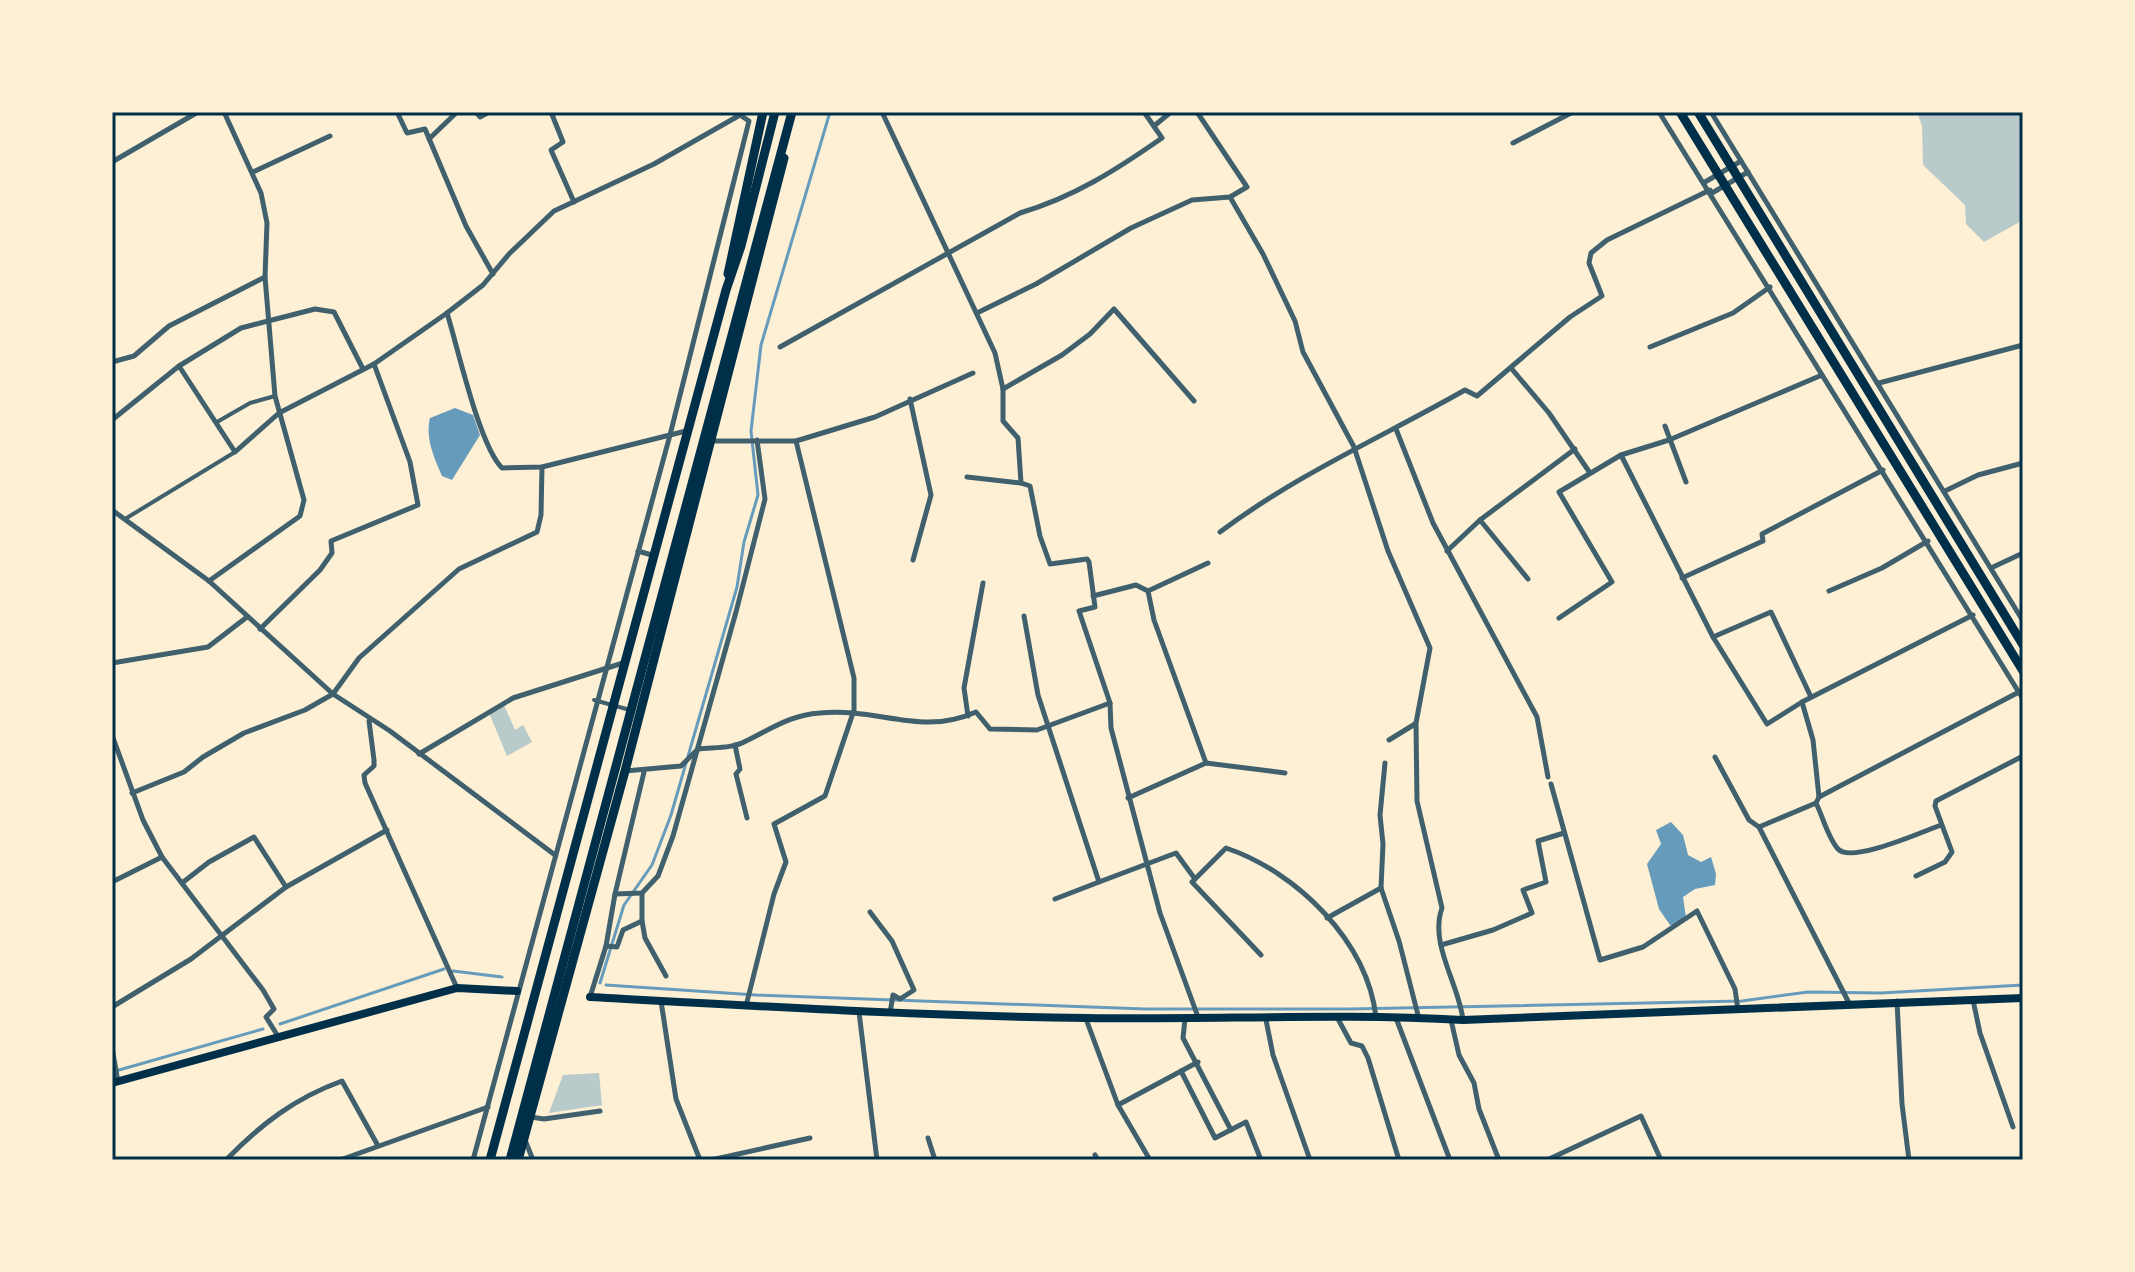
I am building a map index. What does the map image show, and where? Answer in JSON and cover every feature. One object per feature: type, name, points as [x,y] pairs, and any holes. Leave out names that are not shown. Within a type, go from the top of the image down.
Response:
[{"type":"main road","points":[[490,1160],[726,290],[763,112]]},
{"type":"main road","points":[[726,290],[741,246],[775,112]]},
{"type":"main road","points":[[510,1160],[792,112]]},
{"type":"main road","points":[[1680,112],[2023,671]]},
{"type":"main road","points":[[1698,112],[2023,645]]},
{"type":"main road","points":[[518,1160],[625,771],[782,175],[789,123]]},
{"type":"main road","points":[[115,1082],[457,988],[517,991]]},
{"type":"main road","points":[[590,997],[747,1003],[859,1012],[1266,1020],[1418,1015],[1451,1019],[1848,1000],[2023,998]]},
{"type":"street","points":[[112,162],[198,112]]},
{"type":"street","points":[[209,581],[300,516],[304,500],[275,396],[265,277],[267,223],[253,172],[224,112]]},
{"type":"street","points":[[397,112],[407,133],[424,128],[466,226],[493,274]]},
{"type":"street","points":[[429,139],[457,112]]},
{"type":"street","points":[[476,112],[480,117],[489,112]]},
{"type":"street","points":[[551,112],[563,142],[551,150],[574,202]]},
{"type":"street","points":[[882,112],[995,353],[1003,389],[1003,421],[1018,438],[1021,483]]},
{"type":"street","points":[[780,347],[1020,213],[1052,203],[1107,176],[1162,138],[1144,112]]},
{"type":"street","points":[[1154,126],[1171,112]]},
{"type":"street","points":[[977,313],[1036,284],[1131,228],[1192,200],[1230,197],[1247,187],[1197,112]]},
{"type":"street","points":[[1513,143],[1573,112]]},
{"type":"street","points":[[1659,112],[2021,695],[1818,800],[1759,827]]},
{"type":"street","points":[[1711,112],[2023,621]]},
{"type":"street","points":[[125,519],[235,452],[279,413],[374,364],[447,313],[493,274],[554,211],[654,164],[740,115],[749,121],[670,435],[473,1160]]},
{"type":"street","points":[[253,172],[330,136]]},
{"type":"street","points":[[1705,182],[1741,161]]},
{"type":"street","points":[[1220,532],[1252,508],[1354,447],[1396,429],[1465,390],[1477,396],[1570,317],[1602,296],[1589,263],[1591,253],[1607,240],[1748,172]]},
{"type":"street","points":[[1230,197],[1263,254],[1295,321],[1303,352],[1354,447],[1388,551],[1430,648],[1416,723],[1417,801],[1442,908],[1437,922],[1441,945],[1459,995],[1463,1017]]},
{"type":"street","points":[[112,362],[134,356],[169,326],[265,277]]},
{"type":"street","points":[[1650,347],[1733,313],[1770,287]]},
{"type":"street","points":[[112,420],[179,366],[223,337],[315,309],[334,312],[363,369]]},
{"type":"street","points":[[1003,389],[1062,355],[1090,334],[1114,309],[1194,401]]},
{"type":"street","points":[[447,313],[495,461],[502,468],[542,467],[688,430]]},
{"type":"street","points":[[1879,383],[2023,345]]},
{"type":"street","points":[[260,629],[320,570],[332,553],[331,541],[418,505],[410,462],[374,364]]},
{"type":"street","points":[[179,366],[235,452]]},
{"type":"street","points":[[1511,368],[1575,449],[1590,473]]},
{"type":"street","points":[[712,441],[796,441],[875,417],[973,373]]},
{"type":"street","points":[[1559,618],[1612,582],[1559,492],[1621,455],[1669,440],[1822,375]]},
{"type":"street","points":[[217,422],[250,403],[275,396]]},
{"type":"street","points":[[910,399],[931,495],[913,560]]},
{"type":"street","points":[[1665,426],[1686,482]]},
{"type":"street","points":[[1396,429],[1447,551],[1537,717],[1548,777]]},
{"type":"street","points":[[666,976],[645,938],[642,893],[658,876],[663,863],[698,749],[765,499],[757,440]]},
{"type":"street","points":[[747,1003],[774,894],[786,862],[774,824],[825,796],[854,710],[851,658],[796,441]]},
{"type":"street","points":[[1447,551],[1480,520],[1575,449]]},
{"type":"street","points":[[1621,455],[1713,637],[1767,724],[1811,697],[1973,615]]},
{"type":"street","points":[[1945,491],[1978,475],[2023,463]]},
{"type":"street","points":[[132,793],[184,772],[244,733],[305,710],[333,694],[359,658],[459,569],[537,532],[541,515],[542,467]]},
{"type":"street","points":[[1682,578],[1763,541],[1762,534],[1883,470]]},
{"type":"street","points":[[967,477],[1030,486],[1040,536],[1050,564],[1087,559],[1095,607],[1079,611],[1110,703],[1111,728],[1160,913],[1198,1017]]},
{"type":"street","points":[[112,510],[209,581],[333,694],[555,855]]},
{"type":"street","points":[[1480,520],[1528,579]]},
{"type":"street","points":[[1829,591],[1882,568],[1928,541]]},
{"type":"street","points":[[638,551],[655,556]]},
{"type":"street","points":[[1991,568],[2023,553]]},
{"type":"street","points":[[1148,591],[1208,563]]},
{"type":"street","points":[[968,716],[964,688],[983,583]]},
{"type":"street","points":[[1093,596],[1136,585],[1148,591]]},
{"type":"street","points":[[1148,591],[1154,620],[1206,763]]},
{"type":"street","points":[[1713,637],[1771,612],[1811,697]]},
{"type":"street","points":[[1024,616],[1038,695],[1099,882]]},
{"type":"street","points":[[112,663],[208,647],[247,617]]},
{"type":"street","points":[[617,629],[634,634]]},
{"type":"street","points":[[419,754],[513,698],[627,661]]},
{"type":"street","points":[[596,700],[651,716]]},
{"type":"street","points":[[1802,702],[1813,740],[1818,800],[1839,850],[1847,854],[1881,847],[1941,825]]},
{"type":"street","points":[[590,997],[606,946],[644,772],[650,767],[682,765],[698,749],[735,745],[782,721],[816,713],[854,710],[913,724],[952,723],[979,714],[993,730],[1048,727],[1110,703]]},
{"type":"street","points":[[369,721],[374,760],[363,779],[457,988]]},
{"type":"street","points":[[1389,740],[1416,723]]},
{"type":"street","points":[[112,735],[132,793],[162,857],[273,1007],[266,1017],[279,1038]]},
{"type":"street","points":[[735,745],[740,769],[736,774],[747,818]]},
{"type":"street","points":[[1916,876],[1945,862],[1952,852],[1941,825],[1936,801],[2023,756]]},
{"type":"street","points":[[1715,757],[1749,820],[1759,827],[1848,1000]]},
{"type":"street","points":[[1128,798],[1206,763],[1285,773]]},
{"type":"street","points":[[1385,763],[1380,815],[1383,844],[1381,888],[1418,1015]]},
{"type":"street","points":[[625,771],[644,772]]},
{"type":"street","points":[[1551,784],[1600,960],[1643,947],[1697,911],[1735,989],[1738,1007]]},
{"type":"street","points":[[112,1007],[191,959],[221,933],[286,887],[387,830]]},
{"type":"street","points":[[1441,945],[1493,930],[1532,913],[1523,890],[1546,882],[1538,841],[1564,833]]},
{"type":"street","points":[[182,883],[209,862],[254,837],[286,887]]},
{"type":"street","points":[[1261,955],[1192,882],[1226,848],[1246,855],[1296,884],[1313,899],[1360,964],[1373,996],[1376,1017]]},
{"type":"street","points":[[1055,899],[1176,853],[1195,879]]},
{"type":"street","points":[[112,882],[162,857]]},
{"type":"street","points":[[1327,918],[1381,888]]},
{"type":"street","points":[[615,894],[642,893]]},
{"type":"street","points":[[870,912],[892,941],[914,990],[900,999],[893,995],[890,1011]]},
{"type":"street","points":[[606,946],[617,947],[623,930],[642,921]]},
{"type":"street","points":[[1973,999],[1980,1033],[2013,1127]]},
{"type":"street","points":[[1897,1000],[1902,1104],[1909,1160]]},
{"type":"street","points":[[661,1001],[676,1099],[700,1160]]},
{"type":"street","points":[[859,1012],[871,1133],[877,1160]]},
{"type":"street","points":[[1396,1017],[1450,1160]]},
{"type":"street","points":[[1085,1018],[1118,1105],[1150,1160]]},
{"type":"street","points":[[1185,1018],[1183,1038],[1231,1130]]},
{"type":"street","points":[[1338,1019],[1351,1043],[1362,1046],[1368,1058],[1399,1160]]},
{"type":"street","points":[[1451,1019],[1459,1055],[1474,1083],[1479,1109],[1499,1160]]},
{"type":"street","points":[[1266,1020],[1273,1055],[1309,1157]]},
{"type":"street","points":[[112,1048],[115,1082]]},
{"type":"street","points":[[1118,1105],[1198,1062]]},
{"type":"street","points":[[1181,1071],[1215,1138],[1246,1123],[1261,1160]]},
{"type":"street","points":[[226,1160],[281,1110],[304,1095],[342,1081],[377,1144]]},
{"type":"street","points":[[340,1160],[377,1144],[488,1107]]},
{"type":"street","points":[[531,1117],[544,1119],[600,1111]]},
{"type":"street","points":[[1547,1160],[1641,1116],[1661,1160]]},
{"type":"street","points":[[711,1160],[810,1138]]},
{"type":"street","points":[[928,1138],[935,1160]]},
{"type":"street","points":[[525,1140],[533,1160]]},
{"type":"shaded area","points":[[1917,112],[2023,112],[2023,220],[1984,242],[1966,224],[1965,205],[1923,165],[1922,126]]},
{"type":"shaded area","points":[[504,705],[515,730],[523,725],[532,742],[507,756],[489,713]]},
{"type":"shaded area","points":[[599,1073],[602,1105],[549,1113],[563,1075]]},
{"type":"water","points":[[455,408],[473,415],[480,435],[452,480],[442,476],[439,469],[431,447],[429,425],[430,418]]},
{"type":"water","points":[[1671,822],[1683,835],[1688,855],[1701,862],[1711,857],[1716,874],[1715,885],[1695,889],[1683,897],[1686,918],[1675,926],[1670,925],[1659,909],[1647,864],[1661,844],[1656,830]]},
{"type":"waterway","points":[[600,983],[624,905],[652,865],[671,815],[737,587],[744,542],[758,495],[751,431],[761,345],[830,112]]},
{"type":"waterway","points":[[280,1024],[444,969]]},
{"type":"waterway","points":[[453,971],[502,977]]},
{"type":"waterway","points":[[606,985],[756,995],[1145,1009],[1350,1009],[1742,1001],[1808,992],[1881,993],[2023,985]]},
{"type":"waterway","points":[[112,1072],[263,1029]]}]
